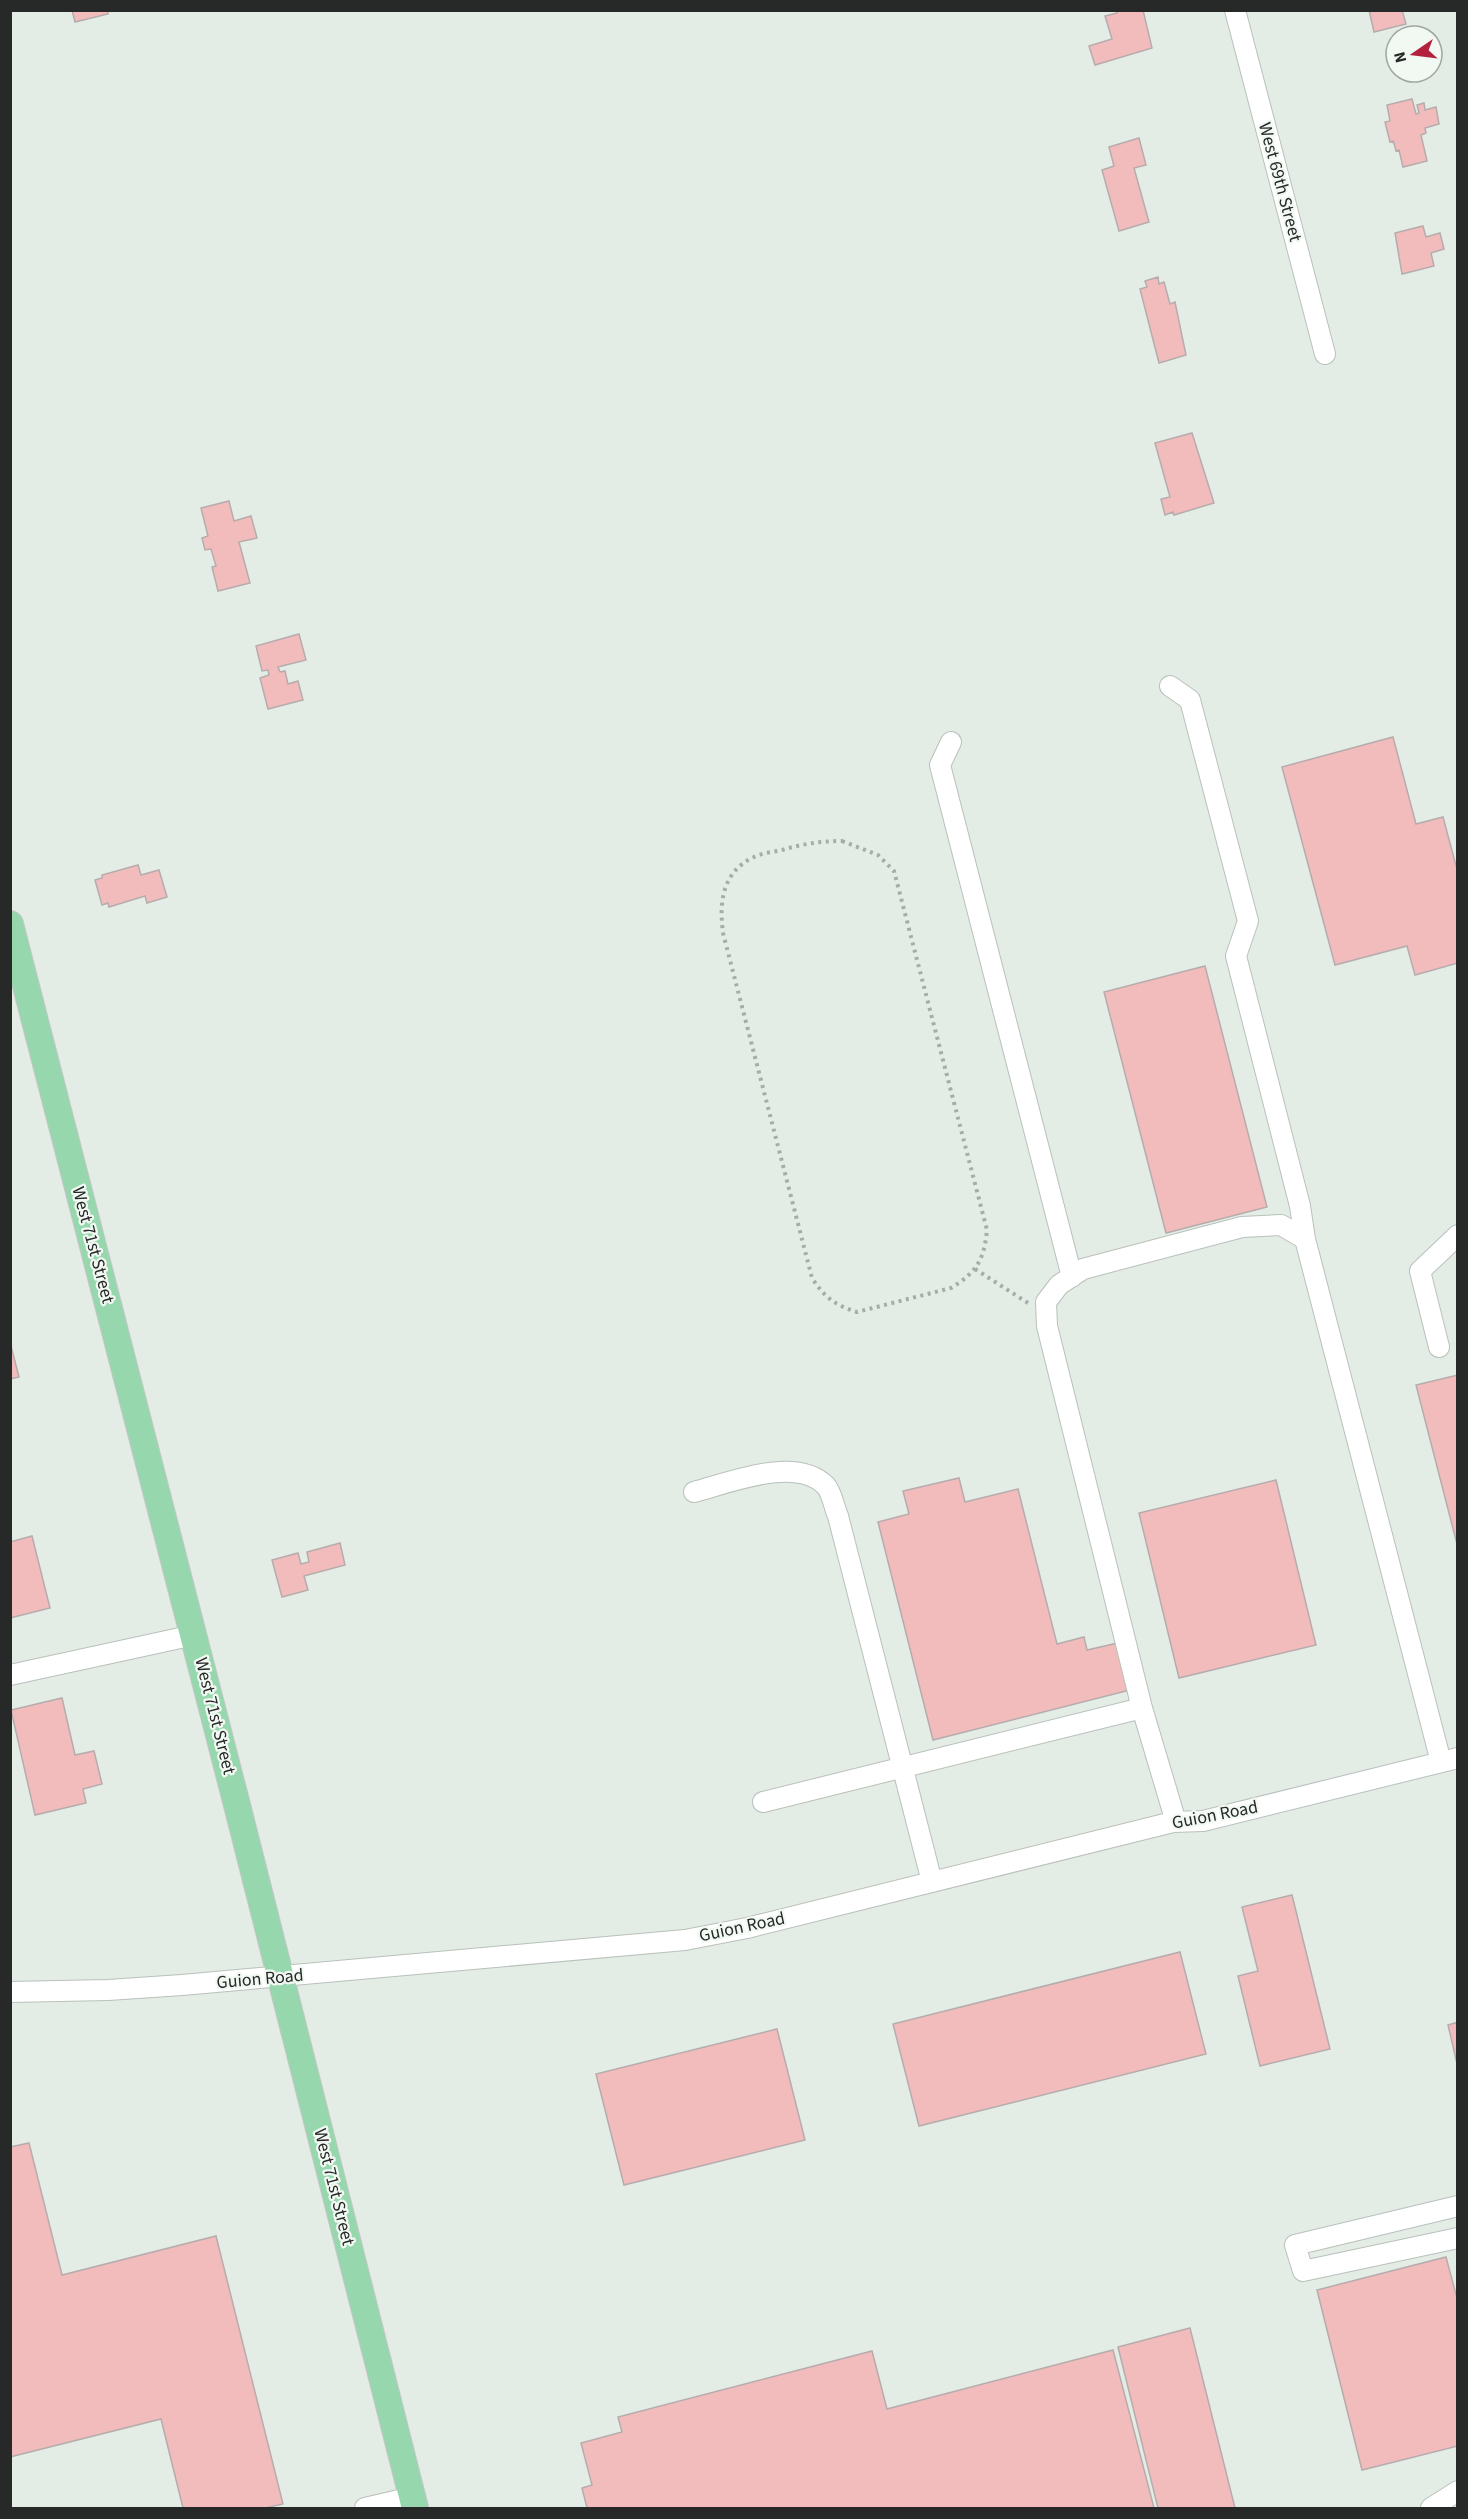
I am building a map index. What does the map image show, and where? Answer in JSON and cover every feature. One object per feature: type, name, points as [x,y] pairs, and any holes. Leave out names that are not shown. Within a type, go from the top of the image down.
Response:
[{"type":"main road","name":"West 71st Street","points":[[10,924],[15,959],[194,1635],[413,2503]]},
{"type":"street","name":"West 69th Street","points":[[1235,10],[1325,354]]},
{"type":"street","points":[[1170,686],[1190,700],[1248,921],[1236,956],[1300,1206],[1305,1239],[1449,1760]]},
{"type":"street","points":[[951,742],[940,765],[1072,1277]]},
{"type":"street","points":[[1176,1822],[1142,1708],[1047,1326],[1046,1302],[1059,1285],[1083,1269],[1242,1227],[1281,1225],[1305,1239]]},
{"type":"street","points":[[1439,1347],[1420,1270],[1458,1235]]},
{"type":"street","points":[[694,1492],[778,1471],[811,1475],[827,1487],[838,1516],[932,1882]]},
{"type":"street","points":[[10,1675],[194,1635]]},
{"type":"street","points":[[763,1802],[1142,1708]]},
{"type":"street","name":"Guion Road","points":[[10,1992],[118,1990],[685,1940],[747,1928],[1176,1822],[1203,1821],[1449,1760]]},
{"type":"street","points":[[1458,2206],[1295,2245],[1303,2271],[1458,2238]]},
{"type":"street","points":[[1431,2508],[1458,2491]]},
{"type":"street","points":[[365,2508],[413,2503]]},
{"type":"path","points":[[842,841],[878,855],[894,871],[987,1230],[985,1253],[975,1269],[951,1288],[857,1312],[844,1308],[824,1296],[812,1278],[722,924],[720,908],[725,885],[736,870],[754,857],[812,842],[842,841]]},
{"type":"path","points":[[975,1269],[1046,1314]]},
{"type":"building","points":[[72,10],[108,10],[108,14],[75,22]]},
{"type":"building","points":[[1116,10],[1143,10],[1152,48],[1095,65],[1089,46],[1112,39],[1105,16],[1117,13]]},
{"type":"building","points":[[1369,10],[1402,10],[1406,24],[1384,24],[1384,30],[1374,32]]},
{"type":"building","points":[[1412,99],[1416,114],[1419,113],[1417,105],[1424,103],[1425,110],[1436,107],[1439,124],[1425,128],[1426,133],[1421,135],[1427,161],[1403,167],[1399,150],[1396,151],[1392,142],[1394,141],[1390,142],[1385,122],[1390,121],[1387,105]]},
{"type":"building","points":[[1139,138],[1146,165],[1134,168],[1149,222],[1119,231],[1102,170],[1114,166],[1109,147]]},
{"type":"building","points":[[1423,226],[1426,237],[1440,233],[1444,249],[1431,253],[1434,266],[1402,274],[1395,233]]},
{"type":"building","points":[[1158,277],[1159,284],[1164,282],[1170,304],[1175,302],[1186,355],[1159,363],[1140,289],[1147,287],[1145,281]]},
{"type":"building","points":[[1192,433],[1214,503],[1174,515],[1173,512],[1165,515],[1161,499],[1170,497],[1155,443]]},
{"type":"building","points":[[229,501],[234,521],[251,516],[257,538],[239,542],[250,583],[218,591],[212,567],[216,566],[211,549],[205,550],[202,538],[208,536],[201,508]]},
{"type":"building","points":[[299,634],[306,660],[278,667],[280,672],[285,671],[288,684],[298,681],[303,700],[268,709],[260,678],[269,675],[268,670],[262,671],[256,646]]},
{"type":"building","points":[[1393,737],[1416,824],[1443,817],[1458,873],[1458,963],[1415,975],[1407,946],[1335,965],[1282,767]]},
{"type":"building","points":[[138,865],[141,875],[159,870],[167,897],[147,903],[145,896],[109,907],[108,903],[102,905],[95,880],[102,878],[102,875]]},
{"type":"building","points":[[1205,966],[1267,1207],[1166,1233],[1104,992]]},
{"type":"building","points":[[10,1342],[19,1377],[10,1379]]},
{"type":"building","points":[[1458,1375],[1458,1548],[1416,1385]]},
{"type":"building","points":[[959,1478],[965,1502],[1018,1489],[1057,1644],[1084,1637],[1087,1650],[1118,1643],[1130,1690],[933,1740],[878,1522],[909,1514],[903,1491]]},
{"type":"building","points":[[1276,1480],[1316,1645],[1179,1678],[1139,1513]]},
{"type":"building","points":[[32,1536],[50,1608],[10,1618],[10,1542]]},
{"type":"building","points":[[340,1543],[345,1565],[304,1576],[308,1590],[282,1597],[272,1560],[298,1553],[301,1564],[309,1562],[307,1552]]},
{"type":"building","points":[[62,1698],[75,1755],[94,1751],[102,1784],[83,1789],[86,1803],[35,1815],[11,1710]]},
{"type":"building","points":[[1292,1895],[1330,2049],[1260,2066],[1238,1976],[1258,1971],[1242,1907]]},
{"type":"building","points":[[1180,1952],[1206,2054],[919,2126],[893,2024]]},
{"type":"building","points":[[1458,2022],[1458,2068],[1448,2025]]},
{"type":"building","points":[[777,2029],[805,2140],[624,2185],[596,2074]]},
{"type":"building","points":[[29,2143],[62,2275],[216,2236],[283,2504],[265,2508],[183,2508],[161,2419],[10,2457],[10,2147]]},
{"type":"building","points":[[1446,2257],[1458,2302],[1458,2446],[1362,2470],[1317,2290]]},
{"type":"building","points":[[1190,2328],[1235,2508],[1158,2508],[1118,2347]]},
{"type":"building","points":[[1113,2350],[1154,2508],[587,2508],[582,2488],[592,2485],[581,2443],[622,2432],[618,2417],[872,2351],[887,2409]]}]
